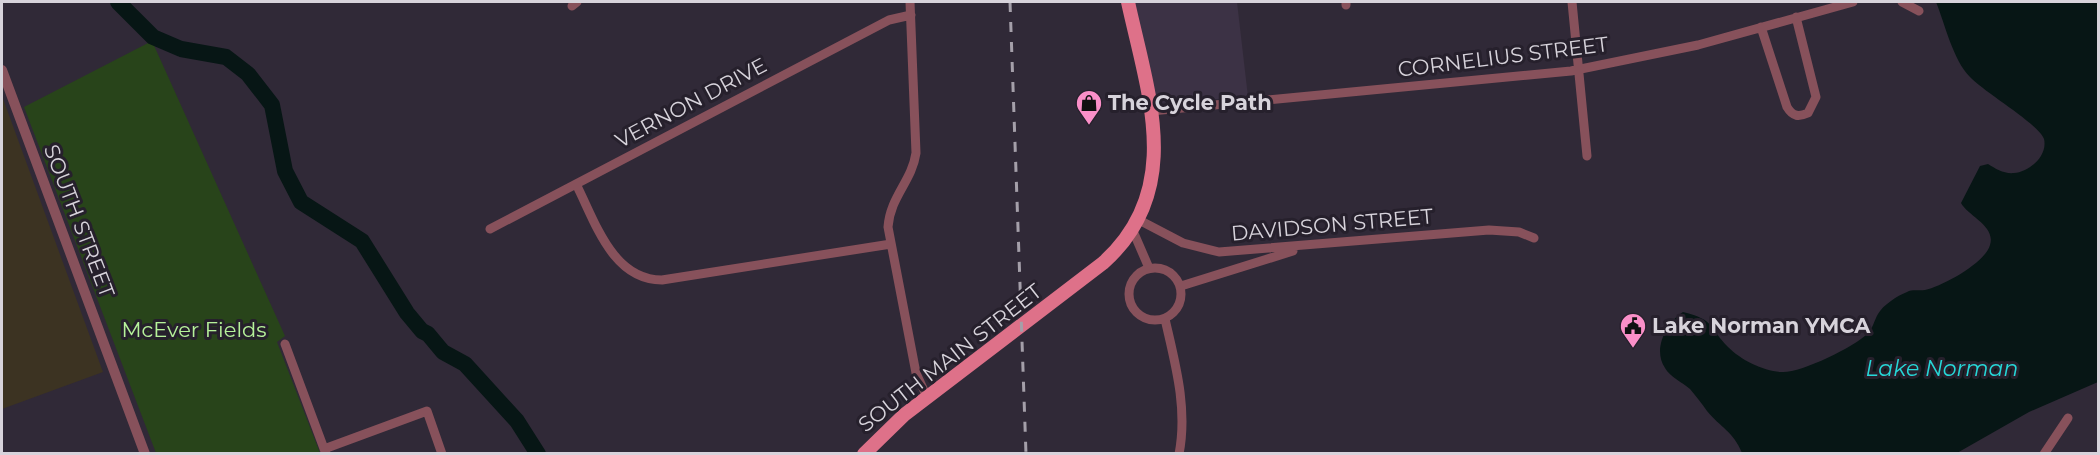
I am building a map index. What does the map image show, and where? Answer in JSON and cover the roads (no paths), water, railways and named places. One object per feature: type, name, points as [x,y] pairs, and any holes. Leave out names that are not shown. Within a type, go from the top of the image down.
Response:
[{"type":"main road","name":"SOUTH MAIN STREET","points":[[864,453],[882,433],[927,397],[1112,256],[1136,226],[1150,192],[1155,160],[1151,111],[1128,2]]},
{"type":"street","points":[[910,2],[916,153],[913,167],[891,205],[888,227],[916,373],[927,397]]},
{"type":"street","points":[[1572,2],[1587,156]]},
{"type":"street","name":"CORNELIUS STREET","points":[[1151,111],[1579,69],[1698,45],[1853,2]]},
{"type":"street","points":[[1902,2],[1919,11]]},
{"type":"street","name":"VERNON DRIVE","points":[[490,229],[889,20],[911,15]]},
{"type":"street","points":[[1761,27],[1787,107],[1790,112],[1801,116],[1808,113],[1816,97],[1796,17]]},
{"type":"street","name":"SOUTH STREET","points":[[2,70],[145,453]]},
{"type":"street","points":[[576,184],[619,262],[632,273],[643,278],[662,280],[891,243]]},
{"type":"street","points":[[1136,226],[1149,268]]},
{"type":"street","name":"DAVIDSON STREET","points":[[1136,226],[1203,250],[1245,251],[1489,230],[1512,231],[1534,238]]},
{"type":"street","points":[[1181,286],[1312,245]]},
{"type":"street","points":[[1149,268],[1172,273],[1181,286],[1179,306],[1165,319],[1154,321],[1144,318],[1135,312],[1130,302],[1129,291],[1132,281],[1139,273],[1149,268]]},
{"type":"street","points":[[1165,319],[1181,394],[1182,440],[1179,453]]},
{"type":"street","points":[[285,344],[325,451],[427,411],[442,453]]},
{"type":"street","points":[[2044,453],[2068,418]]},
{"type":"water","name":"Lake Norman","points":[[1936,2],[2098,2],[2098,382],[2029,412],[1957,453],[1742,453],[1731,435],[1712,417],[1690,389],[1670,374],[1661,361],[1663,337],[1677,316],[1683,312],[1701,318],[1711,325],[1733,352],[1767,370],[1781,372],[1800,369],[1826,359],[1851,346],[1867,334],[1880,311],[1895,298],[1909,291],[1925,290],[1942,284],[1962,273],[1980,259],[1990,245],[1989,232],[1961,203],[1980,166],[1988,164],[2003,172],[2020,172],[2036,162],[2043,151],[2044,139],[2040,133],[1964,70],[1954,52]]},
{"type":"waterway","points":[[118,2],[153,37],[181,49],[226,57],[248,74],[272,105],[285,171],[301,202],[362,241],[407,313],[443,352],[465,364],[517,421],[538,454]]},
{"type":"railway","points":[[1010,2],[1026,454]]},
{"type":"place","name":"The Cycle Path","points":[[1089,126]]},
{"type":"place","name":"Lake Norman YMCA","points":[[1633,349]]},
{"type":"park label","name":"McEver Fields","points":[[194,330]]}]
